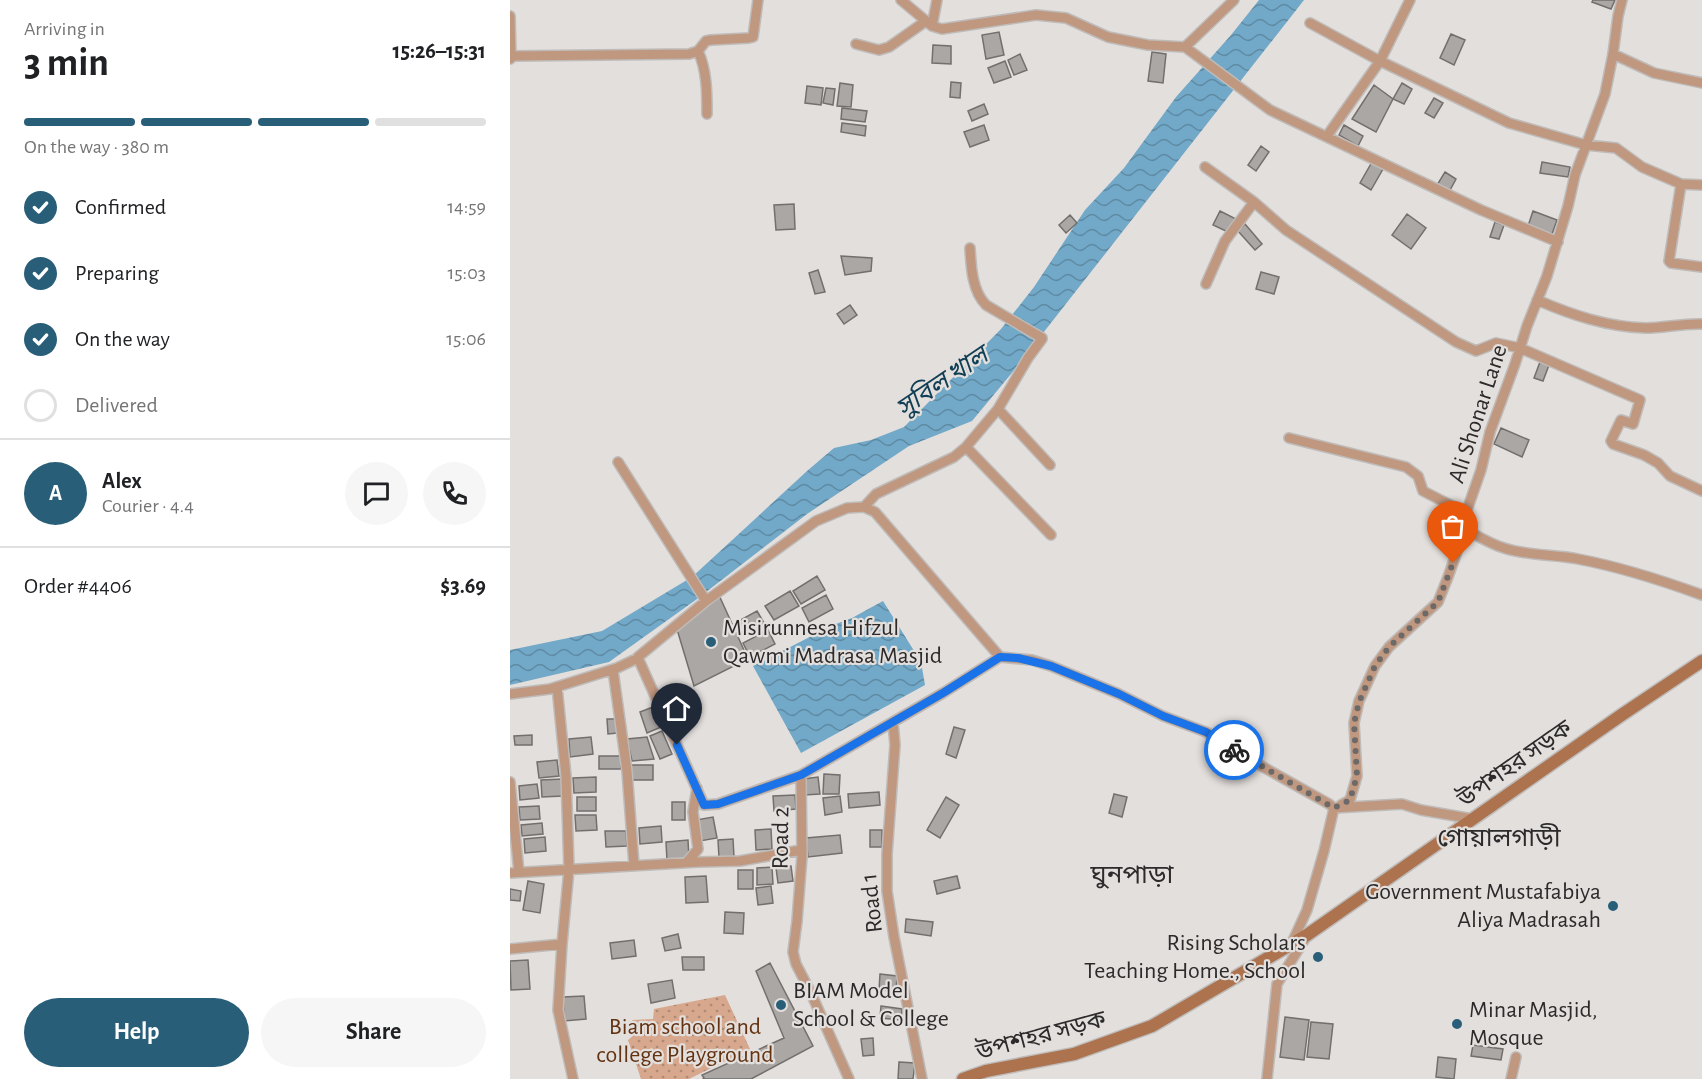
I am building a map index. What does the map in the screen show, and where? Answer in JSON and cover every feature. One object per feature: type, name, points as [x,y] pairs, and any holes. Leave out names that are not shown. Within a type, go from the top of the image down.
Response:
[{"type":"main road","name":"উপশহর সড়ক","points":[[963,1079],[986,1071],[1074,1054],[1152,1026],[1307,935],[1702,661]]},
{"type":"street","points":[[510,16],[511,58],[689,54],[698,51],[706,41],[711,39],[753,37],[758,0]]},
{"type":"street","points":[[901,0],[929,23],[942,29],[1036,15],[1066,18],[1108,37],[1148,45],[1185,46],[1270,110],[1481,210],[1558,242]]},
{"type":"street","points":[[856,44],[879,50],[889,47],[929,23],[937,0]]},
{"type":"street","points":[[1185,46],[1234,0]]},
{"type":"street","points":[[1327,136],[1380,61],[1410,0]]},
{"type":"street","name":"Ali Shonar Lane","points":[[1334,808],[1350,800],[1357,776],[1354,723],[1359,702],[1375,666],[1389,647],[1438,602],[1458,549],[1490,432],[1547,276],[1575,175],[1605,94],[1622,0]]},
{"type":"street","points":[[1310,23],[1380,61],[1509,123],[1586,146],[1616,148],[1642,167],[1681,184],[1702,185]]},
{"type":"street","points":[[698,51],[703,62],[707,114]]},
{"type":"street","points":[[1613,54],[1654,73],[1702,83]]},
{"type":"street","points":[[1205,167],[1254,202],[1286,230],[1456,342],[1476,351],[1496,343],[1520,348],[1640,400],[1633,424],[1621,420],[1611,441],[1613,444],[1644,455],[1670,476],[1702,491]]},
{"type":"street","points":[[1681,184],[1669,261],[1702,267]]},
{"type":"street","points":[[1206,284],[1225,241],[1254,202]]},
{"type":"street","points":[[864,507],[876,494],[954,457],[966,447],[998,409],[1042,339],[980,299],[971,270],[970,248]]},
{"type":"street","points":[[1537,300],[1600,322],[1647,328],[1702,324]]},
{"type":"street","points":[[998,409],[1050,465]]},
{"type":"street","points":[[1289,438],[1406,467],[1418,477],[1423,491],[1466,513]]},
{"type":"street","points":[[966,447],[1051,535]]},
{"type":"street","points":[[618,462],[706,602]]},
{"type":"street","points":[[510,694],[557,687],[612,670],[638,658],[706,602],[816,521],[848,508],[864,507],[875,512],[1000,657]]},
{"type":"street","points":[[1463,528],[1504,548],[1523,553],[1576,558],[1615,567],[1702,595]]},
{"type":"street","points":[[801,775],[943,693],[1000,657],[1018,658],[1051,666],[1119,694],[1163,716],[1206,732],[1239,754],[1334,808],[1402,804],[1421,810],[1473,819]]},
{"type":"street","name":"Road 2","points":[[638,658],[704,805],[718,804],[801,775],[798,921],[793,952],[796,964],[849,1079]]},
{"type":"street","points":[[612,670],[627,771],[634,865]]},
{"type":"street","points":[[557,687],[566,776],[569,869],[558,1010],[573,1079]]},
{"type":"street","name":"Road 1","points":[[893,722],[895,745],[888,831],[887,891],[922,1079]]},
{"type":"street","points":[[510,782],[514,872],[741,861],[801,850]]},
{"type":"street","points":[[687,862],[698,849],[693,812],[697,788]]},
{"type":"street","points":[[1291,945],[1306,910],[1334,808]]},
{"type":"street","points":[[1267,1079],[1277,984],[1307,935]]},
{"type":"street","points":[[510,949],[562,944]]},
{"type":"street","points":[[1511,1079],[1516,1057]]},
{"type":"green space","name":"Biam school and college Playground","points":[[725,995],[750,1049],[689,1079],[641,1079],[628,1040],[634,1035],[632,1020],[653,1019],[654,1009]]},
{"type":"water","points":[[1259,0],[1304,0],[972,421],[909,446],[807,514],[697,599],[609,662],[510,685],[510,650],[602,631],[692,577],[834,448],[871,440],[904,427],[1001,329],[1034,287],[1085,210],[1124,168],[1176,97]]},
{"type":"water","points":[[883,601],[921,662],[925,685],[801,753],[753,666]]},
{"type":"building","points":[[1593,0],[1615,0],[1611,9],[1592,2]]},
{"type":"building","points":[[999,32],[1004,55],[986,59],[982,35]]},
{"type":"building","points":[[1451,34],[1465,40],[1454,65],[1440,58]]},
{"type":"building","points":[[933,45],[951,46],[951,64],[932,63]]},
{"type":"building","points":[[1152,52],[1166,54],[1163,83],[1148,81]]},
{"type":"building","points":[[1020,54],[1027,70],[1014,75],[1008,60]]},
{"type":"building","points":[[1005,61],[1011,77],[994,83],[988,68]]},
{"type":"building","points":[[951,82],[961,83],[960,98],[950,97]]},
{"type":"building","points":[[840,83],[853,85],[851,107],[837,106]]},
{"type":"building","points":[[1402,83],[1412,89],[1404,104],[1393,99]]},
{"type":"building","points":[[1374,85],[1393,99],[1376,132],[1352,119]]},
{"type":"building","points":[[807,86],[823,88],[821,105],[805,103]]},
{"type":"building","points":[[826,88],[835,89],[833,105],[823,103]]},
{"type":"building","points":[[1434,98],[1443,103],[1434,118],[1425,113]]},
{"type":"building","points":[[984,104],[988,114],[972,121],[968,111]]},
{"type":"building","points":[[842,108],[867,111],[865,122],[841,119]]},
{"type":"building","points":[[842,123],[866,126],[865,136],[841,132]]},
{"type":"building","points":[[984,125],[989,140],[970,147],[964,132]]},
{"type":"building","points":[[1344,125],[1363,136],[1358,146],[1339,135]]},
{"type":"building","points":[[1261,146],[1269,152],[1256,171],[1248,165]]},
{"type":"building","points":[[1372,162],[1383,169],[1371,190],[1360,183]]},
{"type":"building","points":[[1542,162],[1570,167],[1568,177],[1540,173]]},
{"type":"building","points":[[1445,172],[1456,179],[1449,192],[1437,185]]},
{"type":"building","points":[[794,204],[795,229],[776,230],[774,205]]},
{"type":"building","points":[[1220,211],[1236,219],[1230,233],[1213,225]]},
{"type":"building","points":[[1533,211],[1557,220],[1552,234],[1528,226]]},
{"type":"building","points":[[1407,214],[1426,228],[1411,249],[1392,235]]},
{"type":"building","points":[[1070,215],[1077,223],[1066,233],[1059,225]]},
{"type":"building","points":[[1495,222],[1504,225],[1499,239],[1490,237]]},
{"type":"building","points":[[1245,224],[1262,244],[1255,250],[1238,231]]},
{"type":"building","points":[[841,256],[872,258],[871,271],[845,275]]},
{"type":"building","points":[[818,270],[825,292],[815,294],[809,273]]},
{"type":"building","points":[[1261,272],[1279,277],[1274,294],[1256,289]]},
{"type":"building","points":[[850,305],[857,315],[844,324],[837,314]]},
{"type":"building","points":[[1540,362],[1549,365],[1543,381],[1534,378]]},
{"type":"building","points":[[1501,428],[1529,440],[1522,457],[1494,444]]},
{"type":"building","points":[[817,576],[825,590],[801,604],[793,591]]},
{"type":"building","points":[[790,591],[799,606],[774,620],[765,606]]},
{"type":"building","name":"Misirunnesa Hifzul Qawmi Madrasa Masjid","points":[[718,593],[748,659],[694,686],[676,626]]},
{"type":"building","points":[[826,595],[833,609],[809,622],[802,608]]},
{"type":"building","points":[[757,611],[764,623],[742,635],[735,623]]},
{"type":"building","points":[[768,630],[775,644],[750,657],[743,643]]},
{"type":"building","points":[[653,707],[661,727],[647,733],[640,712]]},
{"type":"building","points":[[607,719],[617,719],[617,733],[608,734]]},
{"type":"building","points":[[954,727],[965,730],[956,758],[946,754]]},
{"type":"building","points":[[662,731],[672,754],[660,759],[650,736]]},
{"type":"building","points":[[532,735],[532,745],[515,745],[514,736]]},
{"type":"building","points":[[591,737],[593,754],[570,757],[569,739]]},
{"type":"building","points":[[647,737],[654,759],[632,761],[627,739]]},
{"type":"building","points":[[599,756],[621,756],[621,769],[599,769]]},
{"type":"building","points":[[557,760],[559,776],[539,778],[537,762]]},
{"type":"building","points":[[631,765],[653,765],[653,780],[631,780]]},
{"type":"building","points":[[824,774],[840,775],[839,794],[823,794]]},
{"type":"building","points":[[596,777],[596,792],[574,793],[573,778]]},
{"type":"building","points":[[818,777],[820,794],[804,795],[803,779]]},
{"type":"building","points":[[563,779],[563,796],[542,797],[541,780]]},
{"type":"building","points":[[537,784],[539,798],[520,800],[519,786]]},
{"type":"building","points":[[879,792],[880,805],[849,808],[848,794]]},
{"type":"building","points":[[1114,794],[1127,797],[1122,817],[1109,813]]},
{"type":"building","points":[[795,795],[796,809],[774,811],[773,796]]},
{"type":"building","points":[[840,796],[842,812],[825,815],[823,798]]},
{"type":"building","points":[[577,797],[596,797],[596,811],[577,811]]},
{"type":"building","points":[[946,797],[959,805],[940,838],[927,830]]},
{"type":"building","points":[[672,802],[685,802],[685,820],[672,820]]},
{"type":"building","points":[[539,806],[540,819],[520,820],[519,807]]},
{"type":"building","points":[[575,815],[596,815],[597,830],[576,831]]},
{"type":"building","points":[[713,817],[717,838],[700,841],[696,820]]},
{"type":"building","points":[[542,823],[543,834],[522,836],[521,825]]},
{"type":"building","points":[[661,826],[662,842],[640,844],[639,828]]},
{"type":"building","points":[[771,829],[772,849],[756,850],[755,830]]},
{"type":"building","points":[[870,830],[882,830],[882,847],[870,847]]},
{"type":"building","points":[[605,831],[626,831],[627,846],[606,847]]},
{"type":"building","points":[[840,835],[842,853],[808,857],[806,838]]},
{"type":"building","points":[[545,837],[546,851],[525,853],[524,839]]},
{"type":"building","points":[[733,839],[734,857],[719,858],[718,840]]},
{"type":"building","points":[[688,840],[689,859],[667,861],[666,842]]},
{"type":"building","points":[[791,866],[793,881],[778,883],[776,868]]},
{"type":"building","points":[[772,867],[773,884],[757,885],[757,868]]},
{"type":"building","points":[[738,870],[753,870],[753,889],[738,889]]},
{"type":"building","points":[[706,876],[708,902],[686,903],[685,877]]},
{"type":"building","points":[[957,876],[960,888],[937,894],[934,881]]},
{"type":"building","points":[[528,881],[544,884],[540,913],[523,910]]},
{"type":"building","points":[[771,886],[773,903],[758,905],[756,888]]},
{"type":"building","points":[[510,889],[521,891],[520,901],[510,900]]},
{"type":"building","points":[[725,912],[744,913],[743,934],[724,933]]},
{"type":"building","points":[[906,919],[933,922],[931,936],[905,932]]},
{"type":"building","points":[[678,934],[681,948],[665,951],[662,938]]},
{"type":"building","points":[[634,940],[636,956],[612,959],[610,943]]},
{"type":"building","points":[[682,957],[704,957],[704,970],[683,970]]},
{"type":"building","points":[[528,960],[530,989],[511,990],[510,961]]},
{"type":"building","name":"BIAM Model School & College","points":[[770,963],[813,1046],[751,1079],[703,1079],[702,1075],[784,1038],[756,971]]},
{"type":"building","points":[[880,974],[897,976],[896,991],[879,990]]},
{"type":"building","points":[[672,980],[675,998],[651,1003],[648,984]]},
{"type":"building","points":[[584,996],[586,1019],[564,1021],[563,997]]},
{"type":"building","points":[[881,1006],[902,1009],[901,1020],[880,1018]]},
{"type":"building","points":[[1285,1017],[1309,1020],[1304,1060],[1280,1057]]},
{"type":"building","points":[[1311,1022],[1333,1024],[1329,1059],[1307,1057]]},
{"type":"building","points":[[873,1038],[874,1055],[863,1056],[861,1039]]},
{"type":"building","points":[[1473,1045],[1503,1049],[1501,1060],[1471,1056]]},
{"type":"building","points":[[1438,1057],[1456,1059],[1454,1079],[1436,1077]]},
{"type":"building","points":[[899,1062],[915,1063],[913,1079],[898,1079]]},
{"type":"way so far","points":[[1234,750],[1334,808],[1350,800],[1357,776],[1354,723],[1359,702],[1375,666],[1389,647],[1438,602],[1453,563]]},
{"type":"place","name":"Misirunnesa Hifzul Qawmi Madrasa Masjid","points":[[711,642]]},
{"type":"place","name":"Government Mustafabiya Aliya Madrasah","points":[[1613,906]]},
{"type":"place","name":"Rising Scholars Teaching Home., School","points":[[1318,957]]},
{"type":"place","name":"BIAM Model School & College","points":[[781,1005]]},
{"type":"place","name":"Minar Masjid, Mosque","points":[[1457,1024]]},
{"type":"district","name":"গোয়ালগাড়ী","points":[[1499,838]]},
{"type":"district","name":"ঘুনপাড়া","points":[[1132,875]]},
{"type":"route","points":[[677,745],[704,805],[718,804],[801,775],[943,693],[1000,657],[1032,660],[1051,666],[1119,694],[1163,716],[1206,732],[1234,750]]},
{"type":"water label","name":"সুবিল খাল","points":[[942,382]]}]
